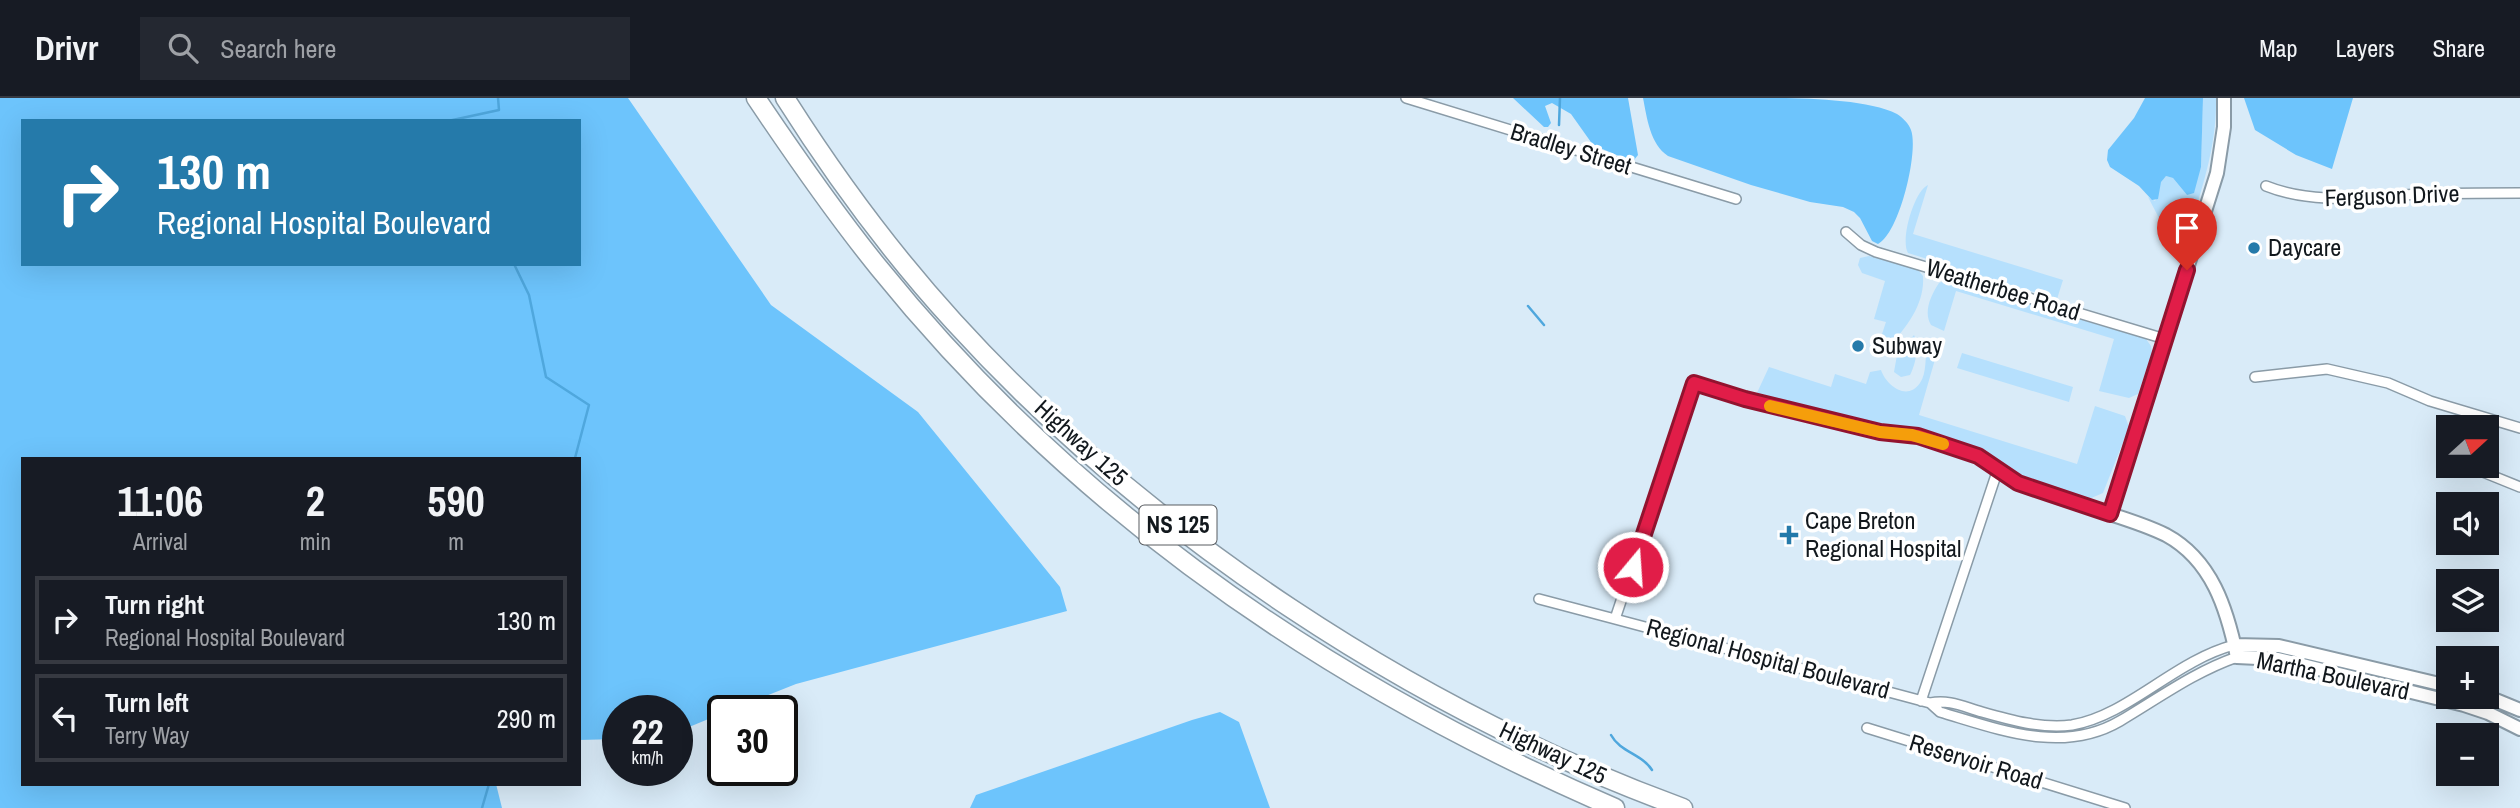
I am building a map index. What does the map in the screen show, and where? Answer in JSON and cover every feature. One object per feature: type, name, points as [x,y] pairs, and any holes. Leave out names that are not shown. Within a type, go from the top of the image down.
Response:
[{"type":"highway","points":[[750,98],[782,136]]},
{"type":"highway","name":"Highway 125","points":[[756,98],[844,223],[881,271],[942,340],[1035,435],[1139,526],[1270,624],[1369,686],[1504,757],[1615,808]]},
{"type":"highway","name":"Highway 125","points":[[787,98],[842,184],[890,247],[956,324],[1051,418],[1151,505],[1258,585],[1378,662],[1530,744],[1683,808]]},
{"type":"highway","points":[[1650,796],[1697,808]]},
{"type":"street","name":"Bradley Street","points":[[1406,98],[1736,199]]},
{"type":"street","points":[[2110,514],[2217,173],[2224,127],[2224,98]]},
{"type":"street","name":"Ferguson Drive","points":[[2266,186],[2289,194],[2322,199],[2520,193]]},
{"type":"street","name":"Weatherbee Road","points":[[1846,232],[1861,245],[1876,252],[2165,338]]},
{"type":"street","points":[[2255,377],[2327,369],[2388,383],[2430,401],[2520,428]]},
{"type":"street","name":"Regional Hospital Boulevard","points":[[1615,619],[1694,383],[1745,399],[1880,432],[1918,436],[1978,456],[2018,483],[2110,514]]},
{"type":"street","name":"Regional Hospital Boulevard","points":[[1926,702],[1998,470]]},
{"type":"street","points":[[2498,478],[2520,487]]},
{"type":"street","name":"Martha Boulevard","points":[[2110,514],[2165,534],[2188,550],[2218,593],[2236,651]]},
{"type":"street","name":"Regional Hospital Boulevard","points":[[1539,599],[1926,702],[1940,712],[2021,736],[2070,736],[2095,732],[2118,722],[2236,651]]},
{"type":"street","name":"Martha Boulevard","points":[[2236,651],[2279,646],[2436,683]]},
{"type":"street","name":"Regional Hospital Boulevard","points":[[1926,702],[1944,700],[2004,718],[2039,725],[2071,725],[2100,717],[2205,654],[2236,651]]},
{"type":"street","name":"Martha Boulevard","points":[[2236,651],[2440,699],[2488,713],[2520,729]]},
{"type":"street","points":[[2499,701],[2520,710]]},
{"type":"street","name":"Reservoir Road","points":[[1867,728],[2125,808]]},
{"type":"shaded area","points":[[0,98],[628,98],[771,305],[918,412],[1060,587],[1067,611],[796,684],[768,695],[707,695],[707,720],[693,725],[693,695],[602,695],[602,739],[581,740],[581,457],[21,457],[21,786],[496,786],[502,808],[0,808]]},
{"type":"shaded area","points":[[1513,98],[1628,98],[1638,155],[1634,160],[1626,159],[1593,145],[1571,114],[1552,103],[1545,106],[1551,123],[1544,127]]},
{"type":"shaded area","points":[[1643,98],[1829,100],[1867,105],[1897,114],[1909,126],[1913,141],[1910,173],[1893,225],[1878,244],[1872,241],[1860,218],[1843,207],[1810,202],[1751,185],[1668,156],[1653,138]]},
{"type":"shaded area","points":[[2145,98],[2203,98],[2201,167],[2194,193],[2187,195],[2173,178],[2166,176],[2161,182],[2158,199],[2152,200],[2139,186],[2110,167],[2107,160],[2108,150],[2134,118]]},
{"type":"shaded area","points":[[2203,98],[2216,98],[2211,151],[2187,237],[2183,244],[2173,245],[2148,197],[2155,201],[2161,181],[2166,176],[2173,178],[2187,195],[2201,167]]},
{"type":"shaded area","points":[[2244,98],[2353,98],[2332,169],[2296,155],[2255,130]]},
{"type":"shaded area","points":[[1928,185],[1913,234],[2063,280],[2057,299],[1908,253],[1906,238],[1910,216],[1918,196]]},
{"type":"shaded area","points":[[1869,256],[1918,270],[1923,276],[1918,305],[1890,345],[1881,337],[1886,322],[1874,319],[1885,281],[1862,273],[1858,265],[1860,258]]},
{"type":"shaded area","points":[[1947,280],[2146,339],[2152,353],[2138,394],[2129,398],[2099,391],[2114,339],[1956,291],[1944,331],[1931,325],[1928,309],[1931,298],[1939,283]]},
{"type":"shaded area","points":[[1914,335],[1917,350],[1914,366],[1910,375],[1901,377],[1894,372],[1897,355]]},
{"type":"shaded area","points":[[1934,340],[1940,342],[1919,415],[2077,464],[2095,406],[2125,416],[2129,427],[2103,493],[2089,499],[2023,479],[1978,449],[1917,429],[1756,395],[1769,367],[1831,387],[1835,374],[1866,384],[1870,372],[1881,370],[1892,386],[1909,391],[1915,389],[1922,379],[1927,344]]},
{"type":"shaded area","points":[[1962,353],[2073,387],[2069,402],[1957,368]]},
{"type":"shaded area","points":[[1220,712],[1239,722],[1270,808],[970,808],[976,795]]},
{"type":"waterway","points":[[457,119],[499,110],[498,98]]},
{"type":"waterway","points":[[1559,125],[1560,98]]},
{"type":"waterway","points":[[515,266],[529,295],[546,377],[589,405],[575,457]]},
{"type":"waterway","points":[[1528,306],[1544,325]]},
{"type":"waterway","points":[[1611,735],[1652,770]]},
{"type":"waterway","points":[[482,808],[488,786]]},
{"type":"slow traffic","points":[[1770,406],[1880,432],[1912,435],[1943,444]]},
{"type":"place","name":"Daycare","points":[[2254,248]]},
{"type":"place","name":"Subway","points":[[1858,346]]},
{"type":"place","name":"Cape Breton Regional Hospital","points":[[1789,535]]},
{"type":"route","points":[[1633,567],[1694,383],[1745,399],[1880,432],[1918,436],[1978,456],[2018,483],[2110,514],[2187,270]]}]
